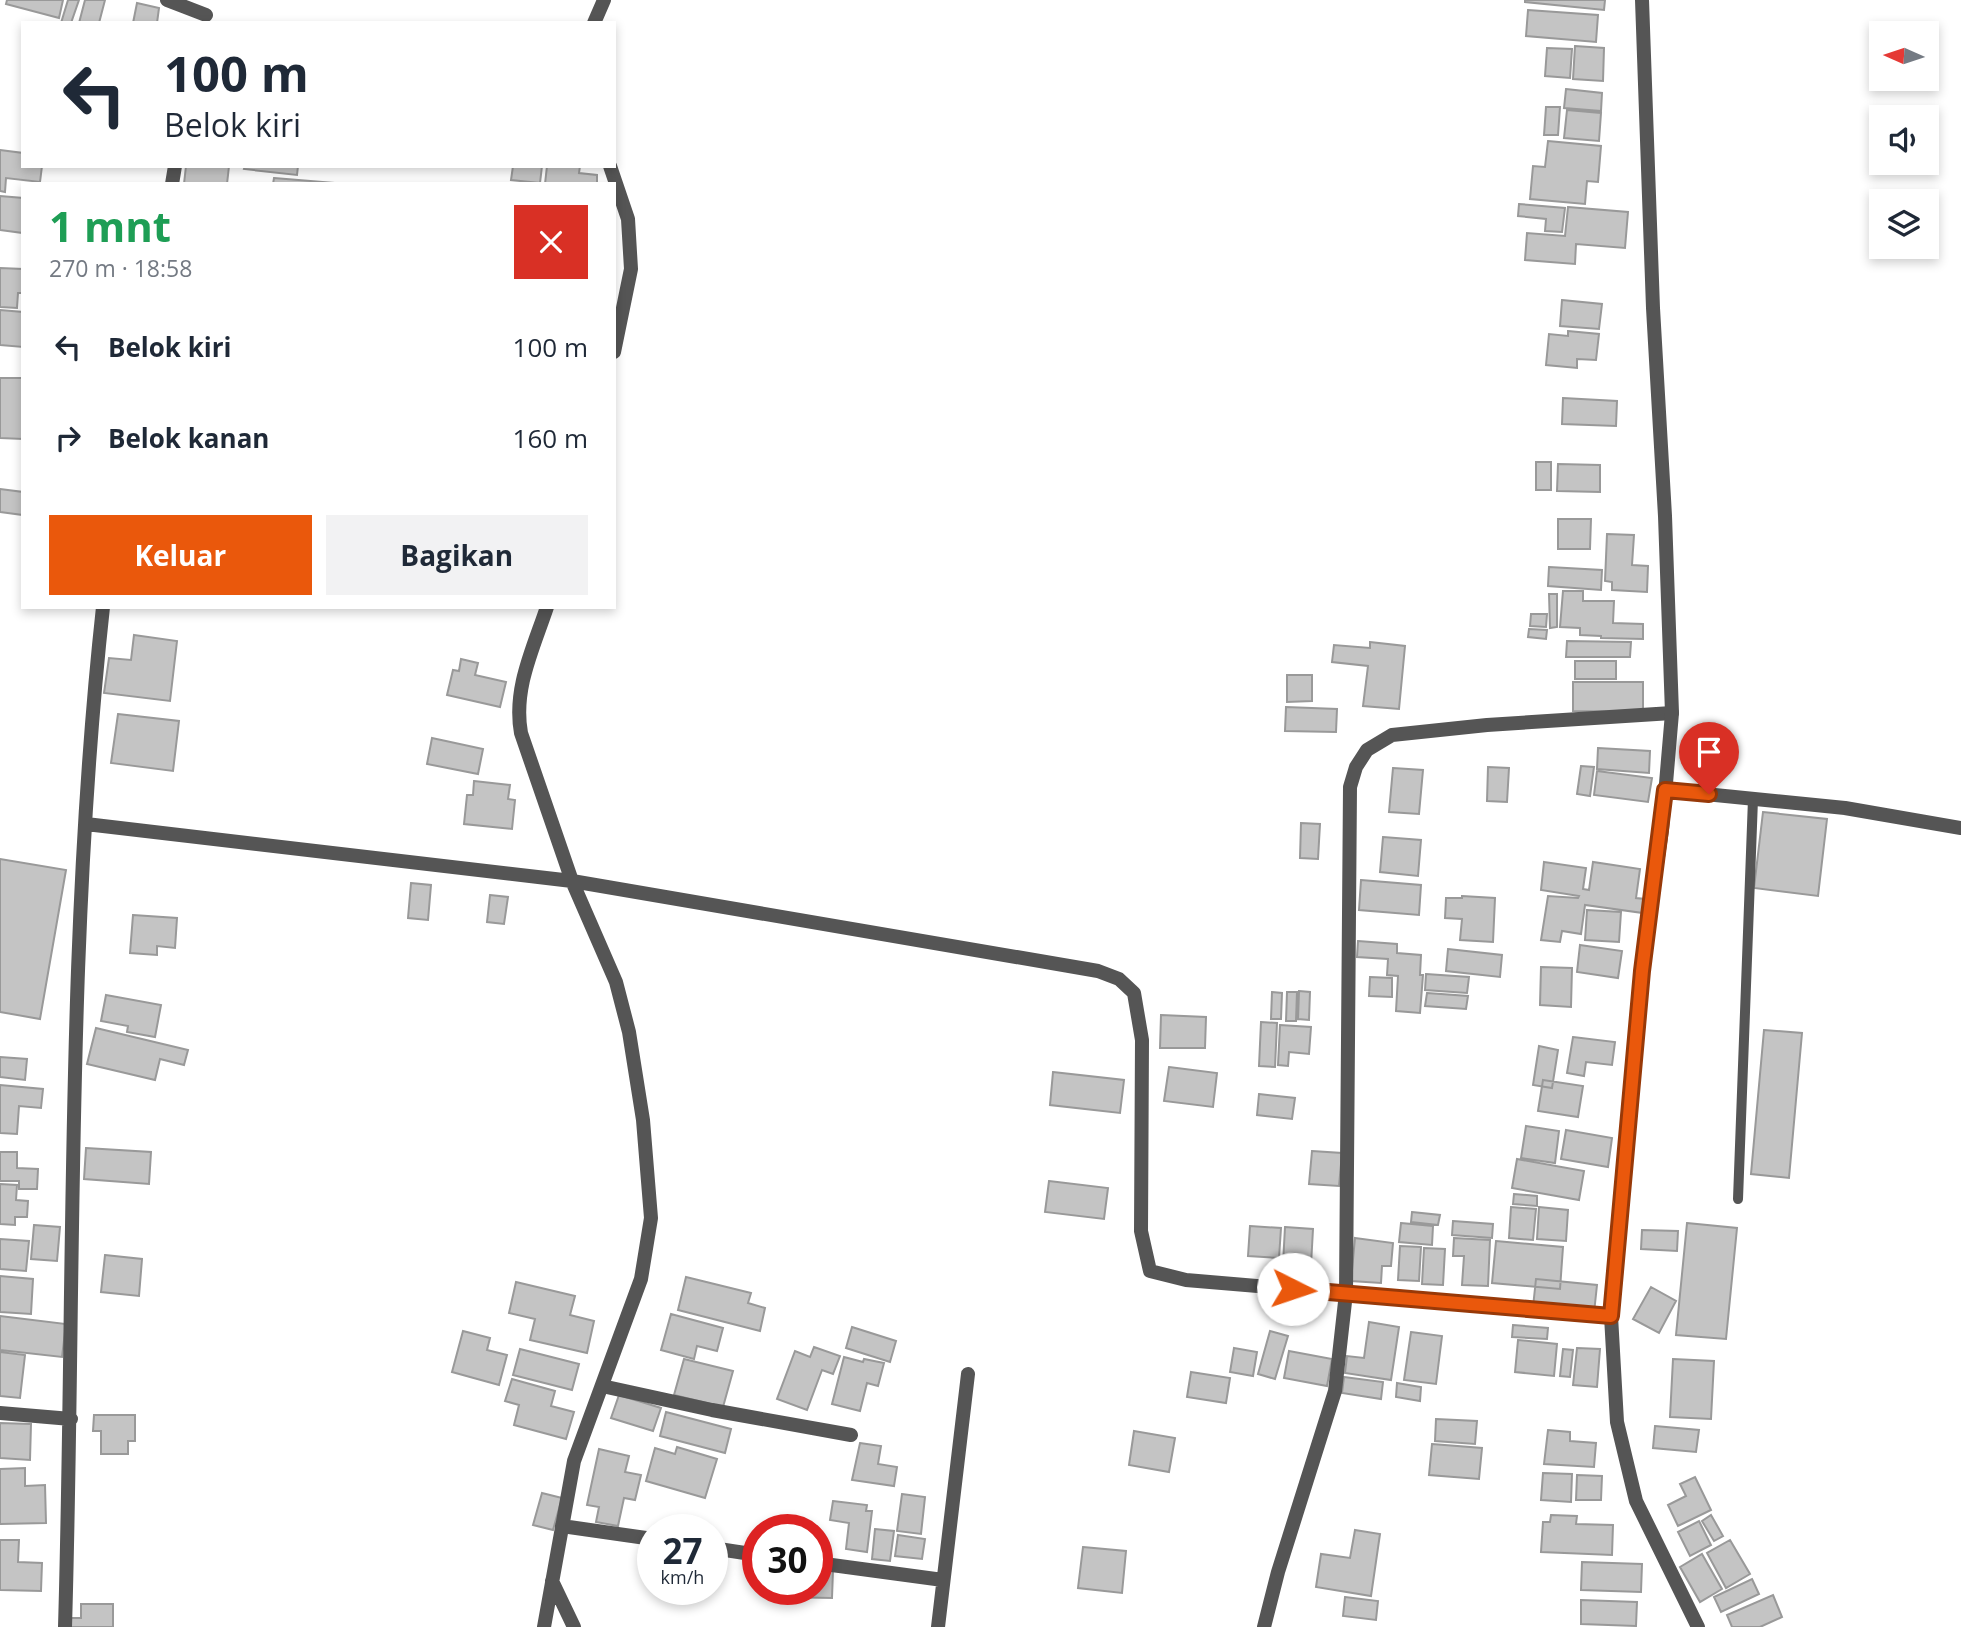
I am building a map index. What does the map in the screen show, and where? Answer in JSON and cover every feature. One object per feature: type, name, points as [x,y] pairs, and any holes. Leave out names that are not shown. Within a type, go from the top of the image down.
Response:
[{"type":"street","points":[[167,0],[205,19],[210,0]]},
{"type":"street","points":[[595,21],[604,0]]},
{"type":"street","points":[[1643,0],[1653,308],[1665,516],[1672,713],[1642,971],[1611,1316],[1617,1422],[1636,1501],[1698,1627]]},
{"type":"street","points":[[616,184],[628,219],[631,269],[616,342]]},
{"type":"street","points":[[65,1627],[71,1419],[73,1079],[86,824],[103,609]]},
{"type":"street","points":[[544,1627],[574,1461],[641,1279],[651,1218],[643,1120],[629,1032],[616,982],[572,881],[520,733],[517,713],[519,688],[546,609]]},
{"type":"street","points":[[1264,1627],[1278,1572],[1335,1391],[1346,1293],[1350,787],[1356,767],[1367,750],[1392,735],[1487,725],[1672,713]]},
{"type":"street","points":[[1665,790],[1845,808],[1961,828]]},
{"type":"street","points":[[86,824],[572,881],[1098,971],[1119,979],[1134,993],[1142,1040],[1141,1231],[1150,1270],[1186,1280],[1611,1316]]},
{"type":"street","points":[[938,1627],[968,1374]]},
{"type":"street","points":[[602,1386],[712,1410],[851,1435]]},
{"type":"street","points":[[0,1413],[71,1419]]},
{"type":"street","points":[[562,1526],[637,1537]]},
{"type":"street","points":[[833,1565],[943,1580]]},
{"type":"street","points":[[552,1581],[574,1627]]},
{"type":"lane","points":[[1738,1199],[1753,799]]},
{"type":"building","points":[[7,0],[63,0],[59,18],[6,4]]},
{"type":"building","points":[[68,0],[79,0],[72,21],[62,21]]},
{"type":"building","points":[[85,0],[105,0],[100,21],[80,21]]},
{"type":"building","points":[[1525,0],[1605,0],[1604,10]]},
{"type":"building","points":[[137,3],[159,8],[157,21],[133,21]]},
{"type":"building","points":[[1528,10],[1598,15],[1596,42],[1526,36]]},
{"type":"building","points":[[1575,46],[1604,48],[1603,81],[1573,79]]},
{"type":"building","points":[[1547,48],[1572,49],[1570,78],[1545,76]]},
{"type":"building","points":[[1566,89],[1602,93],[1601,111],[1564,108]]},
{"type":"building","points":[[1546,107],[1560,107],[1558,135],[1544,135]]},
{"type":"building","points":[[1567,110],[1601,113],[1599,141],[1564,138]]},
{"type":"building","points":[[1548,141],[1601,146],[1598,182],[1587,181],[1585,204],[1530,199],[1533,166],[1545,167]]},
{"type":"building","points":[[0,150],[21,153],[21,168],[42,168],[40,182],[6,178],[5,192],[0,191]]},
{"type":"building","points":[[186,168],[229,168],[227,182],[184,182]]},
{"type":"building","points":[[244,168],[298,168],[297,175]]},
{"type":"building","points":[[513,168],[542,168],[540,182],[511,180]]},
{"type":"building","points":[[547,168],[580,168],[579,173],[597,175],[597,182],[545,182]]},
{"type":"building","points":[[274,178],[323,182],[273,182]]},
{"type":"building","points":[[0,196],[21,198],[21,233],[0,230]]},
{"type":"building","points":[[1519,204],[1565,208],[1562,232],[1545,231],[1546,219],[1518,216]]},
{"type":"building","points":[[1568,207],[1628,212],[1625,248],[1576,244],[1575,264],[1525,260],[1527,233],[1565,236]]},
{"type":"building","points":[[0,268],[21,269],[21,293],[18,293],[17,308],[0,307]]},
{"type":"building","points":[[1562,300],[1602,304],[1599,329],[1560,326]]},
{"type":"building","points":[[0,310],[21,312],[21,347],[0,345]]},
{"type":"building","points":[[1568,331],[1599,334],[1596,360],[1577,359],[1577,368],[1546,365],[1549,334],[1568,336]]},
{"type":"building","points":[[0,378],[21,378],[21,439],[0,438]]},
{"type":"building","points":[[1563,398],[1617,401],[1616,426],[1562,424]]},
{"type":"building","points":[[1536,462],[1551,462],[1551,490],[1536,490]]},
{"type":"building","points":[[1558,464],[1600,465],[1600,492],[1557,491]]},
{"type":"building","points":[[0,489],[21,492],[21,515],[0,512]]},
{"type":"building","points":[[1558,519],[1591,519],[1590,549],[1558,549]]},
{"type":"building","points":[[1607,534],[1634,535],[1632,565],[1648,566],[1647,592],[1612,590],[1612,582],[1605,581]]},
{"type":"building","points":[[1549,567],[1602,570],[1601,590],[1548,586]]},
{"type":"building","points":[[1563,591],[1583,591],[1583,601],[1614,601],[1613,623],[1643,624],[1643,639],[1580,635],[1580,628],[1560,627]]},
{"type":"building","points":[[1549,594],[1557,594],[1557,627],[1550,628]]},
{"type":"building","points":[[1531,614],[1547,614],[1546,627],[1530,626]]},
{"type":"building","points":[[1529,629],[1547,630],[1546,639],[1528,637]]},
{"type":"building","points":[[134,635],[177,641],[170,701],[104,693],[109,658],[131,660]]},
{"type":"building","points":[[1567,641],[1631,642],[1630,657],[1566,657]]},
{"type":"building","points":[[1370,642],[1405,646],[1399,709],[1363,706],[1368,666],[1332,662],[1334,645],[1370,648]]},
{"type":"building","points":[[461,659],[478,663],[475,675],[506,682],[500,707],[447,695],[453,670],[459,671]]},
{"type":"building","points":[[1575,661],[1616,661],[1616,679],[1575,679]]},
{"type":"building","points":[[1287,675],[1312,675],[1312,701],[1287,702]]},
{"type":"building","points":[[1573,682],[1643,682],[1643,712],[1573,711]]},
{"type":"building","points":[[1286,707],[1337,709],[1336,732],[1285,731]]},
{"type":"building","points":[[118,714],[179,721],[173,771],[111,763]]},
{"type":"building","points":[[432,738],[483,749],[478,774],[427,764]]},
{"type":"building","points":[[1598,748],[1650,751],[1649,773],[1597,769]]},
{"type":"building","points":[[1581,766],[1594,767],[1590,796],[1577,794]]},
{"type":"building","points":[[1488,767],[1509,768],[1507,802],[1487,801]]},
{"type":"building","points":[[1393,768],[1423,770],[1419,814],[1389,812]]},
{"type":"building","points":[[1597,771],[1652,778],[1648,802],[1594,795]]},
{"type":"building","points":[[474,781],[510,785],[508,799],[515,800],[512,829],[464,824],[467,795],[473,795]]},
{"type":"building","points":[[1763,812],[1827,819],[1818,896],[1754,888]]},
{"type":"building","points":[[1301,823],[1320,824],[1318,859],[1300,858]]},
{"type":"building","points":[[1383,837],[1421,840],[1418,876],[1380,872]]},
{"type":"building","points":[[0,859],[66,870],[40,1019],[0,1012]]},
{"type":"building","points":[[1544,862],[1586,868],[1583,889],[1589,890],[1593,862],[1640,869],[1636,898],[1645,899],[1643,913],[1585,905],[1581,934],[1562,931],[1560,942],[1541,940],[1548,896],[1579,896],[1541,890]]},
{"type":"building","points":[[1361,880],[1421,885],[1419,915],[1359,910]]},
{"type":"building","points":[[411,883],[431,885],[428,920],[408,918]]},
{"type":"building","points":[[490,895],[508,897],[504,924],[487,922]]},
{"type":"building","points":[[1446,898],[1495,898],[1493,942],[1460,940],[1462,919],[1445,918]]},
{"type":"building","points":[[1587,910],[1621,912],[1619,942],[1585,940]]},
{"type":"building","points":[[133,915],[177,918],[175,948],[157,946],[157,955],[130,953]]},
{"type":"building","points":[[1358,941],[1397,944],[1397,953],[1421,955],[1420,975],[1423,975],[1420,1013],[1396,1011],[1398,976],[1387,975],[1388,959],[1357,957]]},
{"type":"building","points":[[1580,945],[1622,951],[1618,978],[1577,972]]},
{"type":"building","points":[[1448,949],[1502,955],[1500,977],[1446,971]]},
{"type":"building","points":[[1541,967],[1572,968],[1571,1007],[1540,1005]]},
{"type":"building","points":[[1426,974],[1469,977],[1467,993],[1425,990]]},
{"type":"building","points":[[1370,977],[1392,978],[1392,997],[1369,996]]},
{"type":"building","points":[[1299,991],[1310,992],[1309,1020],[1298,1019]]},
{"type":"building","points":[[1272,992],[1282,993],[1281,1019],[1271,1019]]},
{"type":"building","points":[[1287,992],[1297,992],[1296,1021],[1286,1021]]},
{"type":"building","points":[[1427,993],[1468,996],[1466,1009],[1425,1006]]},
{"type":"building","points":[[106,995],[161,1005],[155,1037],[127,1032],[128,1026],[101,1021]]},
{"type":"building","points":[[1161,1015],[1206,1017],[1205,1048],[1160,1048]]},
{"type":"building","points":[[1261,1022],[1277,1023],[1275,1067],[1259,1066]]},
{"type":"building","points":[[1280,1025],[1311,1027],[1309,1054],[1289,1052],[1288,1066],[1278,1065]]},
{"type":"building","points":[[96,1028],[188,1050],[184,1065],[160,1059],[155,1080],[87,1064]]},
{"type":"building","points":[[1764,1030],[1802,1033],[1789,1178],[1751,1174]]},
{"type":"building","points":[[1573,1037],[1615,1042],[1612,1065],[1586,1062],[1584,1076],[1567,1073]]},
{"type":"building","points":[[1539,1046],[1558,1050],[1552,1088],[1533,1085]]},
{"type":"building","points":[[0,1057],[27,1059],[25,1080],[0,1077]]},
{"type":"building","points":[[1169,1067],[1217,1073],[1213,1107],[1164,1101]]},
{"type":"building","points":[[1053,1072],[1124,1080],[1120,1113],[1050,1105]]},
{"type":"building","points":[[1543,1080],[1583,1086],[1578,1117],[1538,1111]]},
{"type":"building","points":[[0,1085],[43,1089],[41,1108],[19,1106],[17,1134],[0,1133]]},
{"type":"building","points":[[1259,1094],[1295,1098],[1292,1119],[1257,1115]]},
{"type":"building","points":[[1526,1126],[1559,1131],[1555,1163],[1521,1158]]},
{"type":"building","points":[[1566,1130],[1612,1138],[1608,1167],[1561,1159]]},
{"type":"building","points":[[86,1148],[151,1152],[149,1184],[84,1179]]},
{"type":"building","points":[[1312,1151],[1342,1153],[1339,1186],[1309,1184]]},
{"type":"building","points":[[0,1152],[17,1152],[17,1168],[38,1169],[37,1189],[19,1189],[19,1181],[0,1181]]},
{"type":"building","points":[[1517,1159],[1584,1171],[1579,1200],[1512,1188]]},
{"type":"building","points":[[1049,1181],[1108,1188],[1104,1219],[1045,1212]]},
{"type":"building","points":[[0,1184],[17,1185],[16,1200],[28,1201],[27,1217],[15,1217],[15,1225],[0,1224]]},
{"type":"building","points":[[1514,1194],[1537,1196],[1537,1206],[1513,1204]]},
{"type":"building","points":[[1511,1207],[1536,1209],[1533,1240],[1509,1238]]},
{"type":"building","points":[[1539,1207],[1568,1210],[1566,1241],[1537,1239]]},
{"type":"building","points":[[1412,1212],[1440,1215],[1438,1225],[1411,1222]]},
{"type":"building","points":[[1453,1221],[1493,1224],[1492,1238],[1452,1235]]},
{"type":"building","points":[[1401,1223],[1433,1226],[1432,1245],[1399,1242]]},
{"type":"building","points":[[1687,1223],[1737,1228],[1726,1339],[1676,1335]]},
{"type":"building","points":[[34,1225],[60,1227],[57,1261],[31,1259]]},
{"type":"building","points":[[1250,1226],[1281,1228],[1279,1258],[1248,1256]]},
{"type":"building","points":[[1285,1227],[1313,1229],[1311,1265],[1283,1264]]},
{"type":"building","points":[[1642,1230],[1678,1231],[1677,1251],[1641,1249]]},
{"type":"building","points":[[1355,1238],[1393,1243],[1391,1266],[1382,1266],[1381,1283],[1351,1281]]},
{"type":"building","points":[[1454,1238],[1490,1240],[1488,1286],[1462,1285],[1464,1256],[1453,1256]]},
{"type":"building","points":[[0,1239],[29,1241],[26,1271],[0,1269]]},
{"type":"building","points":[[1496,1241],[1563,1247],[1560,1289],[1492,1283]]},
{"type":"building","points":[[1400,1246],[1421,1247],[1419,1281],[1398,1280]]},
{"type":"building","points":[[1424,1248],[1445,1249],[1443,1285],[1422,1284]]},
{"type":"building","points":[[105,1255],[142,1259],[139,1296],[101,1292]]},
{"type":"building","points":[[0,1276],[33,1279],[31,1314],[0,1312]]},
{"type":"building","points":[[686,1277],[751,1293],[748,1303],[765,1308],[760,1331],[678,1310]]},
{"type":"building","points":[[1536,1279],[1597,1285],[1594,1313],[1533,1307]]},
{"type":"building","points":[[516,1282],[575,1296],[570,1315],[594,1321],[587,1353],[530,1340],[535,1319],[509,1313]]},
{"type":"building","points":[[1651,1287],[1676,1301],[1659,1333],[1633,1319]]},
{"type":"building","points":[[671,1314],[723,1328],[717,1351],[697,1346],[694,1359],[661,1350]]},
{"type":"building","points":[[0,1316],[66,1324],[62,1357],[0,1350]]},
{"type":"building","points":[[1369,1322],[1399,1327],[1391,1380],[1345,1373],[1347,1356],[1364,1358]]},
{"type":"building","points":[[1513,1325],[1548,1328],[1547,1339],[1512,1337]]},
{"type":"building","points":[[852,1327],[896,1341],[890,1362],[846,1348]]},
{"type":"building","points":[[463,1331],[490,1338],[487,1350],[507,1355],[499,1385],[452,1372]]},
{"type":"building","points":[[1270,1331],[1288,1336],[1275,1379],[1258,1374]]},
{"type":"building","points":[[1411,1332],[1442,1336],[1436,1384],[1404,1380]]},
{"type":"building","points":[[1518,1340],[1557,1344],[1554,1376],[1515,1372]]},
{"type":"building","points":[[814,1347],[840,1356],[833,1374],[822,1370],[807,1410],[777,1399],[795,1351],[810,1357]]},
{"type":"building","points":[[1234,1348],[1257,1352],[1253,1376],[1230,1372]]},
{"type":"building","points":[[1577,1348],[1600,1349],[1597,1387],[1573,1385]]},
{"type":"building","points":[[520,1349],[579,1364],[572,1390],[513,1375]]},
{"type":"building","points":[[1563,1349],[1573,1350],[1570,1377],[1560,1376]]},
{"type":"building","points":[[1289,1351],[1332,1359],[1327,1386],[1284,1378]]},
{"type":"building","points":[[0,1352],[25,1355],[20,1398],[0,1396]]},
{"type":"building","points":[[844,1357],[863,1362],[864,1359],[884,1363],[878,1386],[867,1383],[860,1411],[832,1404]]},
{"type":"building","points":[[684,1359],[733,1371],[723,1407],[674,1395]]},
{"type":"building","points":[[1673,1359],[1714,1361],[1711,1419],[1670,1417]]},
{"type":"building","points":[[1191,1372],[1230,1378],[1226,1403],[1187,1397]]},
{"type":"building","points":[[1344,1377],[1383,1382],[1381,1399],[1342,1393]]},
{"type":"building","points":[[512,1379],[555,1391],[551,1406],[574,1412],[566,1439],[514,1425],[519,1405],[505,1401]]},
{"type":"building","points":[[1397,1383],[1421,1387],[1420,1401],[1396,1397]]},
{"type":"building","points":[[619,1395],[661,1408],[653,1431],[611,1418]]},
{"type":"building","points":[[666,1412],[731,1429],[725,1453],[660,1436]]},
{"type":"building","points":[[94,1415],[135,1415],[135,1441],[128,1441],[128,1454],[101,1454],[101,1431],[93,1431]]},
{"type":"building","points":[[1436,1419],[1477,1421],[1475,1444],[1435,1441]]},
{"type":"building","points":[[0,1423],[31,1424],[30,1460],[0,1458]]},
{"type":"building","points":[[1655,1426],[1699,1430],[1696,1452],[1653,1448]]},
{"type":"building","points":[[1548,1430],[1570,1432],[1570,1441],[1596,1443],[1594,1467],[1544,1464]]},
{"type":"building","points":[[1134,1431],[1175,1438],[1169,1472],[1129,1465]]},
{"type":"building","points":[[860,1443],[881,1446],[878,1464],[897,1467],[894,1486],[852,1480]]},
{"type":"building","points":[[1432,1444],[1482,1448],[1479,1479],[1429,1475]]},
{"type":"building","points":[[677,1447],[717,1459],[705,1498],[646,1481],[655,1448],[675,1454]]},
{"type":"building","points":[[599,1449],[629,1456],[625,1472],[641,1475],[635,1500],[624,1498],[618,1526],[596,1522],[599,1507],[587,1505]]},
{"type":"building","points":[[25,1468],[25,1486],[45,1485],[46,1523],[0,1524],[0,1469]]},
{"type":"building","points":[[1543,1473],[1572,1474],[1571,1502],[1541,1500]]},
{"type":"building","points":[[1577,1475],[1602,1476],[1601,1500],[1576,1500]]},
{"type":"building","points":[[1695,1477],[1711,1510],[1678,1526],[1668,1505],[1686,1496],[1680,1484]]},
{"type":"building","points":[[542,1493],[562,1498],[553,1530],[533,1525]]},
{"type":"building","points":[[902,1494],[925,1497],[921,1534],[897,1531]]},
{"type":"building","points":[[833,1501],[867,1505],[866,1511],[872,1511],[867,1552],[846,1549],[849,1523],[833,1520]]},
{"type":"building","points":[[1551,1515],[1577,1516],[1576,1524],[1613,1525],[1612,1555],[1541,1552],[1543,1522],[1550,1522]]},
{"type":"building","points":[[1711,1515],[1723,1536],[1714,1541],[1702,1521]]},
{"type":"building","points":[[1699,1521],[1711,1545],[1690,1556],[1678,1532]]},
{"type":"building","points":[[875,1529],[894,1531],[890,1561],[872,1559]]},
{"type":"building","points":[[1355,1530],[1380,1534],[1371,1596],[1316,1587],[1321,1554],[1350,1558]]},
{"type":"building","points":[[898,1535],[925,1539],[922,1559],[895,1556]]},
{"type":"building","points":[[0,1540],[19,1540],[18,1562],[42,1563],[41,1591],[0,1590]]},
{"type":"building","points":[[1730,1540],[1750,1574],[1726,1588],[1707,1553]]},
{"type":"building","points":[[1083,1547],[1126,1551],[1122,1593],[1078,1588]]},
{"type":"building","points":[[1702,1554],[1722,1589],[1700,1602],[1680,1567]]},
{"type":"building","points":[[1582,1562],[1642,1564],[1641,1592],[1581,1590]]},
{"type":"building","points":[[1752,1579],[1759,1594],[1721,1612],[1714,1597]]},
{"type":"building","points":[[1773,1595],[1782,1617],[1760,1627],[1732,1627],[1727,1615]]},
{"type":"building","points":[[1345,1597],[1378,1601],[1376,1620],[1343,1616]]},
{"type":"building","points":[[1581,1600],[1637,1602],[1636,1626],[1581,1624]]},
{"type":"building","points":[[81,1604],[113,1604],[113,1627],[70,1627],[70,1618],[81,1618]]},
{"type":"route","points":[[1293,1289],[1611,1316],[1642,971],[1665,790],[1709,794]]}]
